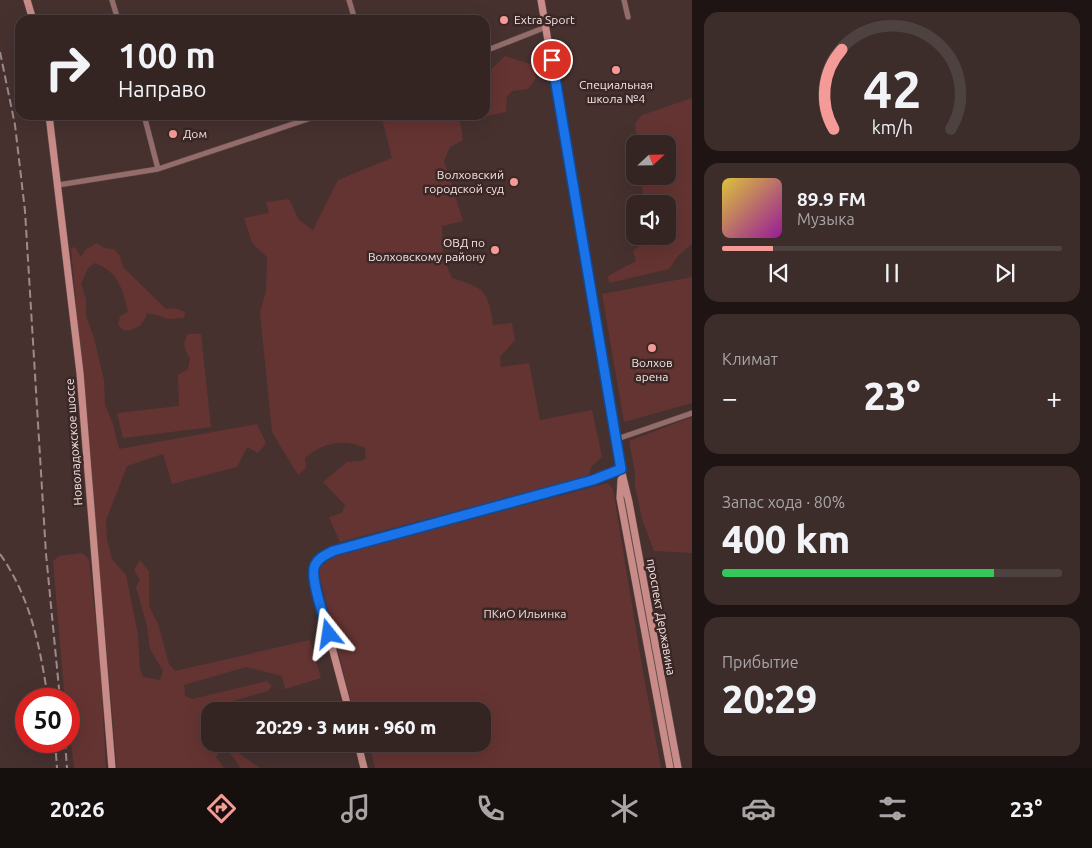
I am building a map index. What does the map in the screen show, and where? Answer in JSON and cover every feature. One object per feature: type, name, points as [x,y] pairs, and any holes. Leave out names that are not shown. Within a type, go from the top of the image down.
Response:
[{"type":"main road","points":[[27,0],[32,15]]},
{"type":"main road","name":"проспект Державина","points":[[541,0],[621,469],[629,502],[678,768]]},
{"type":"main road","name":"Новоладожское шоссе","points":[[50,120],[80,373],[112,768]]},
{"type":"main road","points":[[347,702],[313,576],[314,566],[321,557],[333,551],[593,480],[621,469]]},
{"type":"main road","name":"проспект Державина","points":[[621,469],[620,498],[670,768]]},
{"type":"main road","points":[[360,752],[364,768]]},
{"type":"street","points":[[112,0],[116,15]]},
{"type":"street","points":[[349,0],[354,15]]},
{"type":"street","points":[[624,0],[628,16]]},
{"type":"street","points":[[490,49],[546,26]]},
{"type":"street","points":[[145,120],[158,169]]},
{"type":"street","points":[[58,185],[158,169],[305,120]]},
{"type":"street","points":[[617,439],[692,413]]},
{"type":"green space","points":[[505,56],[533,65],[536,78],[528,89],[512,91],[507,97],[506,112],[490,115],[490,70]]},
{"type":"green space","points":[[692,98],[692,244],[678,256],[669,269],[609,283],[608,276],[636,261],[633,251],[641,245],[676,245],[676,195],[643,195],[642,185],[676,185],[676,135],[636,135],[635,124],[642,115]]},
{"type":"green space","points":[[382,120],[465,120],[460,121],[463,140],[450,147],[444,161],[463,221],[442,226],[443,257],[452,278],[472,285],[483,292],[487,298],[493,325],[512,323],[515,340],[500,357],[501,367],[529,363],[540,420],[592,410],[602,457],[591,467],[589,476],[340,542],[329,517],[342,513],[345,505],[323,482],[347,462],[361,461],[366,458],[365,448],[349,443],[326,446],[305,458],[306,468],[298,475],[272,432],[260,313],[266,291],[267,257],[252,243],[244,218],[269,213],[266,202],[289,199],[299,220],[313,230],[338,180],[392,158]]},
{"type":"green space","points":[[97,243],[104,248],[114,249],[120,256],[123,267],[166,309],[174,308],[185,312],[184,318],[167,319],[147,313],[144,321],[139,326],[124,331],[118,325],[120,316],[128,312],[124,295],[118,282],[109,271],[95,263],[88,268],[81,284],[86,299],[86,316],[94,338],[104,380],[105,405],[113,424],[119,449],[257,424],[266,443],[258,453],[247,447],[237,467],[172,484],[163,454],[127,466],[106,520],[107,540],[112,559],[126,575],[138,635],[140,669],[143,677],[160,680],[163,671],[150,649],[147,626],[136,587],[140,580],[134,570],[140,560],[149,571],[149,606],[158,624],[169,664],[175,671],[310,640],[321,678],[285,689],[282,676],[246,667],[184,685],[185,696],[192,699],[267,681],[272,686],[268,691],[229,702],[201,702],[201,752],[219,752],[216,757],[224,768],[117,768],[71,248],[75,247],[81,257],[85,250]]},
{"type":"green space","name":"Волхов арена","points":[[692,277],[692,403],[624,422],[602,294]]},
{"type":"green space","points":[[188,334],[201,334],[211,427],[123,438],[117,413],[179,406],[178,375],[188,369],[190,358],[184,346]]},
{"type":"green space","points":[[692,417],[692,553],[654,551],[642,519],[629,441]]},
{"type":"green space","name":"ПКиО Ильинка","points":[[608,483],[613,489],[661,768],[375,768],[371,752],[491,752],[491,702],[351,702],[319,574],[323,563],[333,556]]},
{"type":"green space","points":[[82,553],[89,559],[100,663],[106,768],[74,768],[72,753],[80,753],[80,688],[64,688],[53,561],[59,556]]},
{"type":"green space","points":[[229,752],[237,752],[260,768],[240,768]]},
{"type":"railway","points":[[0,52],[15,125],[25,211],[46,554],[59,688]]},
{"type":"railway","points":[[0,554],[11,571],[27,606],[33,624],[46,688]]},
{"type":"railway","points":[[56,753],[57,768]]},
{"type":"railway","points":[[66,753],[67,768]]},
{"type":"place","name":"Extra Sport","points":[[504,20]]},
{"type":"place","name":"Специальная школа №4","points":[[616,70]]},
{"type":"place","name":"Дом","points":[[173,134]]},
{"type":"place","name":"Волховский городской суд","points":[[514,182]]},
{"type":"place","name":"ОВД по Волховскому району","points":[[495,250]]},
{"type":"place","name":"Волхов арена","points":[[652,348]]},
{"type":"route","points":[[329,634],[313,576],[314,566],[321,557],[333,551],[593,480],[621,469],[552,60]]}]
